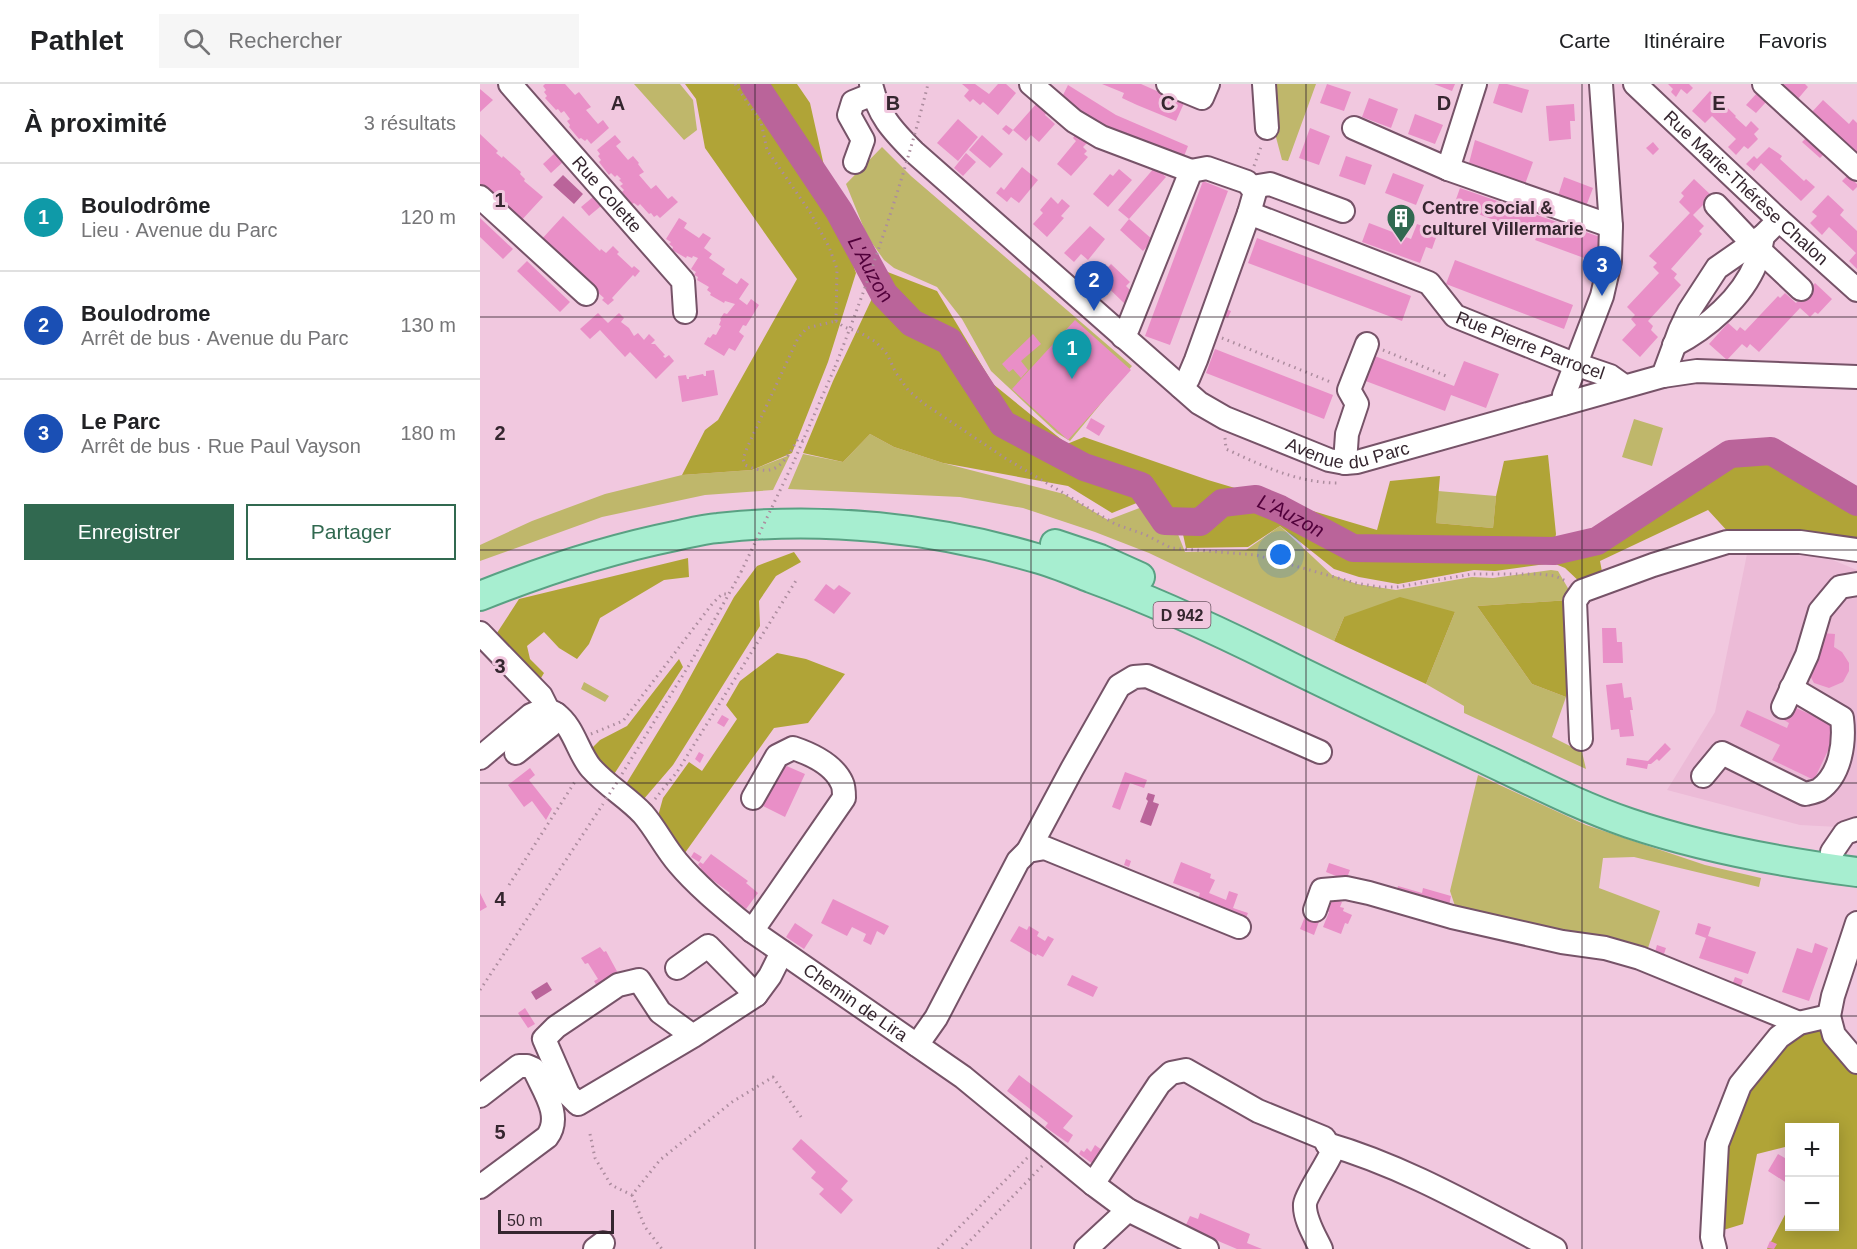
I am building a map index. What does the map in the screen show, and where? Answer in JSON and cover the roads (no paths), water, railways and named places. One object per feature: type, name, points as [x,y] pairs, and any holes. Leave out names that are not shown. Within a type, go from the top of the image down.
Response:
[{"type":"main road","name":"D 942","points":[[480,577],[572,543],[651,522],[710,511],[840,506],[908,512],[973,523],[1041,539],[1100,560],[1215,610],[1548,769],[1667,818],[1783,845],[1844,853]]},
{"type":"main road","name":"D 942","points":[[480,596],[540,572],[622,546],[716,528],[776,523],[832,524],[885,528],[973,541],[1040,559],[1122,589],[1207,625],[1366,704],[1557,793],[1626,822],[1708,847],[1794,864],[1857,872]]},
{"type":"street","name":"Rue Colette","points":[[510,84],[683,281],[685,312]]},
{"type":"street","points":[[1031,84],[1074,121],[1101,137],[1191,171],[1207,168],[1250,184],[1270,184],[1343,211]]},
{"type":"street","points":[[1168,84],[1202,98],[1208,84]]},
{"type":"street","points":[[1264,84],[1267,128]]},
{"type":"street","points":[[1448,169],[1475,84]]},
{"type":"street","points":[[1563,404],[1564,395],[1602,296],[1607,276],[1611,226],[1601,84]]},
{"type":"street","name":"Rue Marie-Thérèse Chalon","points":[[1635,84],[1857,290]]},
{"type":"street","points":[[1764,84],[1857,169]]},
{"type":"street","points":[[855,162],[862,141],[849,115],[853,102],[872,89]]},
{"type":"street","name":"Avenue du Parc","points":[[872,89],[886,123],[928,164],[1199,403],[1225,418],[1329,460],[1345,463],[1357,462],[1663,376],[1697,371],[1857,377]]},
{"type":"street","points":[[1354,128],[1448,169],[1611,226]]},
{"type":"street","points":[[1123,337],[1191,171]]},
{"type":"street","points":[[1181,387],[1188,379],[1248,213],[1255,192],[1250,184]]},
{"type":"street","points":[[480,197],[586,294]]},
{"type":"street","points":[[1716,205],[1758,243],[1801,289]]},
{"type":"street","name":"Rue Pierre Parrocel","points":[[1248,213],[1429,283],[1455,316],[1610,376],[1624,386]]},
{"type":"street","points":[[1663,376],[1689,311],[1717,268],[1758,243],[1779,220]]},
{"type":"street","points":[[1674,345],[1708,323],[1740,291],[1757,263],[1758,243]]},
{"type":"street","points":[[1345,463],[1347,434],[1357,404],[1349,390],[1367,344]]},
{"type":"street","points":[[1581,739],[1575,601],[1582,591],[1653,565],[1727,542],[1800,542],[1857,550]]},
{"type":"street","points":[[1703,776],[1722,753],[1805,794],[1818,791],[1838,768],[1844,734],[1842,718],[1787,698],[1807,655],[1820,611],[1840,587],[1857,584]]},
{"type":"street","name":"Chemin de Lira","points":[[480,633],[541,696],[552,712],[565,722],[587,763],[602,780],[643,814],[678,863],[720,904],[752,931],[963,1077],[1128,1210],[1207,1249]]},
{"type":"street","points":[[917,1046],[936,1018],[1018,861],[1028,851],[1119,686],[1134,678],[1147,676],[1320,752]]},
{"type":"street","points":[[480,759],[531,715],[540,711],[552,712],[550,726],[516,753]]},
{"type":"street","points":[[752,931],[844,798],[842,783],[834,771],[808,753],[794,748],[777,756],[753,798]]},
{"type":"street","points":[[1844,853],[1845,833],[1857,829]]},
{"type":"street","points":[[1028,851],[1045,848],[1239,927]]},
{"type":"street","points":[[1315,910],[1322,890],[1346,888],[1368,892],[1452,917],[1562,942],[1605,948],[1640,958],[1799,1023]]},
{"type":"street","points":[[1857,923],[1828,1016],[1834,1035],[1857,1062]]},
{"type":"street","points":[[677,968],[708,946],[756,995]]},
{"type":"street","points":[[693,1036],[660,1012],[639,980],[618,985],[556,1027],[544,1040],[568,1094],[578,1104],[693,1036],[756,995],[770,976],[782,952]]},
{"type":"street","points":[[1715,1249],[1712,1238],[1717,1144],[1740,1085],[1779,1037],[1799,1023],[1828,1016]]},
{"type":"street","points":[[480,1096],[519,1066],[527,1066],[534,1069],[554,1116],[553,1130],[547,1137],[484,1177]]},
{"type":"street","points":[[1093,1184],[1159,1084],[1171,1073],[1186,1070],[1258,1111],[1324,1138],[1332,1152],[1305,1202],[1307,1219],[1321,1249]]},
{"type":"street","points":[[1327,1144],[1358,1153],[1441,1190],[1555,1249]]},
{"type":"street","points":[[1086,1249],[1128,1210]]},
{"type":"waterway","name":"L'Auzon","points":[[754,84],[839,211],[884,294],[912,323],[949,341],[1003,424],[1084,467],[1141,486],[1165,521],[1200,522],[1222,503],[1256,499],[1280,509],[1353,548],[1554,551],[1597,541],[1730,454],[1771,451],[1857,502]]},
{"type":"place","name":"Centre social & culturel Villermarie","points":[[1401,244]]},
{"type":"place","name":"Le Parc","points":[[1602,296]]},
{"type":"place","name":"Boulodrome","points":[[1094,311]]},
{"type":"place","name":"Boulodrôme","points":[[1072,379]]}]
